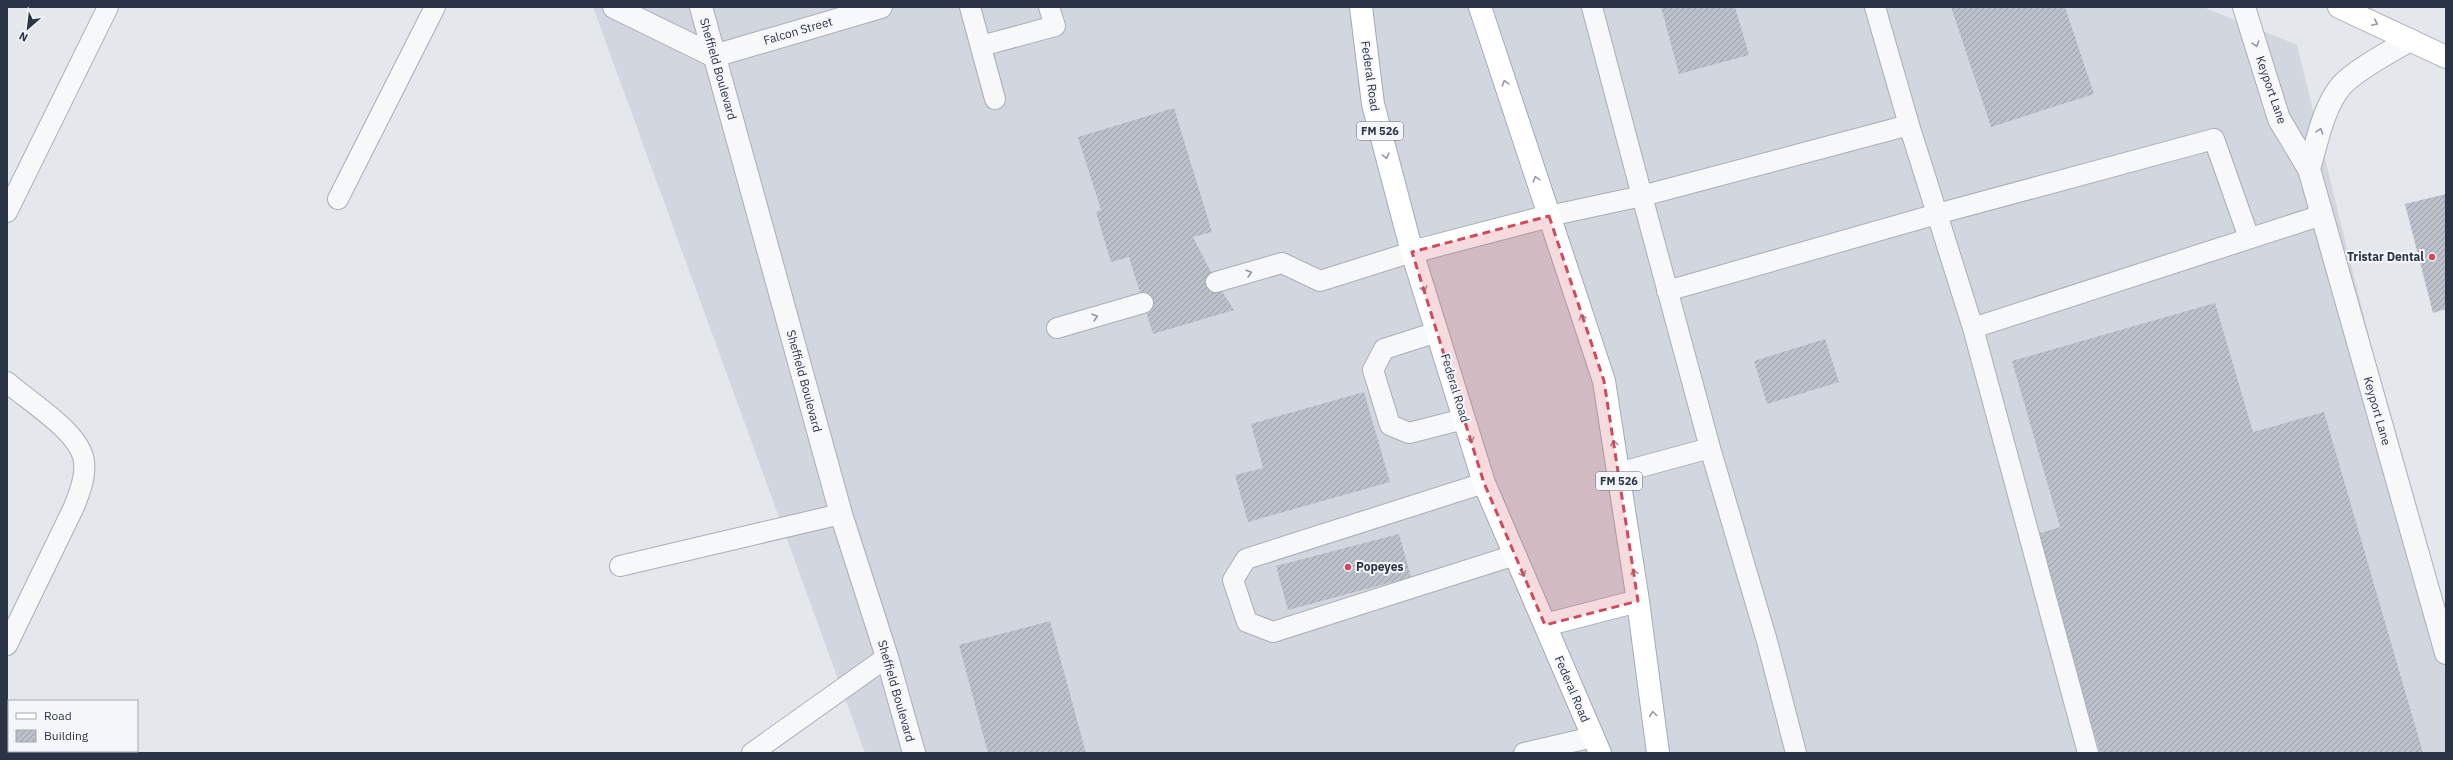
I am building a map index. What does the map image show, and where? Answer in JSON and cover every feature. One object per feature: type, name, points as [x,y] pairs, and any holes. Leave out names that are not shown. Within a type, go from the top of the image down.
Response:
[{"type":"main road","name":"Federal Road","points":[[1361,7],[1373,104],[1412,252],[1484,483],[1596,745]]},
{"type":"main road","name":"FM 526","points":[[1480,7],[1604,381],[1638,601],[1658,753]]},
{"type":"main road","points":[[2339,7],[2446,57]]},
{"type":"main road","points":[[1412,252],[1549,216]]},
{"type":"main road","points":[[1545,625],[1638,601]]},
{"type":"street","points":[[614,7],[714,56]]},
{"type":"street","name":"Sheffield Boulevard","points":[[701,7],[841,514],[887,657],[914,753]]},
{"type":"street","name":"Falcon Street","points":[[714,56],[881,7]]},
{"type":"street","name":"Keyport Lane","points":[[2244,7],[2279,119],[2309,169],[2446,653]]},
{"type":"street","points":[[2309,169],[2324,119],[2341,86],[2366,67],[2410,40]]},
{"type":"lane","points":[[7,212],[108,7]]},
{"type":"lane","points":[[338,199],[435,7]]},
{"type":"lane","points":[[970,7],[996,99]]},
{"type":"lane","points":[[981,46],[1055,26],[1049,7]]},
{"type":"lane","points":[[1592,7],[1667,291],[1710,448],[1767,641],[1796,753]]},
{"type":"lane","points":[[1875,7],[1909,125],[1973,328],[2088,753]]},
{"type":"lane","points":[[1549,216],[1642,196],[1909,125]]},
{"type":"lane","points":[[1667,291],[1937,214],[2214,139],[2249,238]]},
{"type":"lane","points":[[1973,328],[2322,215]]},
{"type":"lane","points":[[1216,282],[1282,264],[1320,281],[1412,252]]},
{"type":"lane","points":[[1057,328],[1143,303]]},
{"type":"lane","points":[[1437,332],[1384,349],[1373,370],[1390,425],[1409,433],[1464,419]]},
{"type":"lane","points":[[7,382],[64,428],[80,447],[85,463],[82,487],[73,509],[7,645]]},
{"type":"lane","points":[[1618,473],[1710,448]]},
{"type":"lane","points":[[1484,483],[1246,559],[1233,580],[1248,622],[1273,632],[1514,554]]},
{"type":"lane","points":[[620,566],[841,514]]},
{"type":"lane","points":[[752,753],[887,657]]},
{"type":"lane","points":[[1524,753],[1596,745]]},
{"type":"highlighted area","points":[[1549,216],[1604,381],[1638,601],[1545,625],[1484,483],[1412,252]]},
{"type":"shaded area","points":[[593,7],[2203,7],[2297,45],[2446,650],[2446,753],[865,753]]},
{"type":"building","points":[[1661,7],[1735,7],[1749,55],[1679,74]]},
{"type":"building","points":[[1951,7],[2065,7],[2094,94],[1991,127]]},
{"type":"building","points":[[1174,108],[1212,232],[1193,237],[1216,282],[1234,310],[1153,334],[1129,257],[1111,262],[1096,212],[1101,210],[1078,137]]},
{"type":"building","name":"Tristar Dental","points":[[2446,194],[2446,309],[2433,313],[2405,204]]},
{"type":"building","points":[[2215,303],[2253,432],[2324,412],[2423,753],[2100,753],[2037,534],[2060,527],[2012,361]]},
{"type":"building","points":[[1825,339],[1839,382],[1767,404],[1754,361]]},
{"type":"building","points":[[1364,392],[1390,482],[1248,522],[1235,475],[1263,468],[1251,424]]},
{"type":"building","points":[[1399,534],[1411,577],[1288,610],[1276,566]]},
{"type":"building","points":[[1050,621],[1086,753],[988,753],[959,645]]},
{"type":"place","name":"Tristar Dental","points":[[2432,257]]},
{"type":"place","name":"Popeyes","points":[[1348,567]]}]
